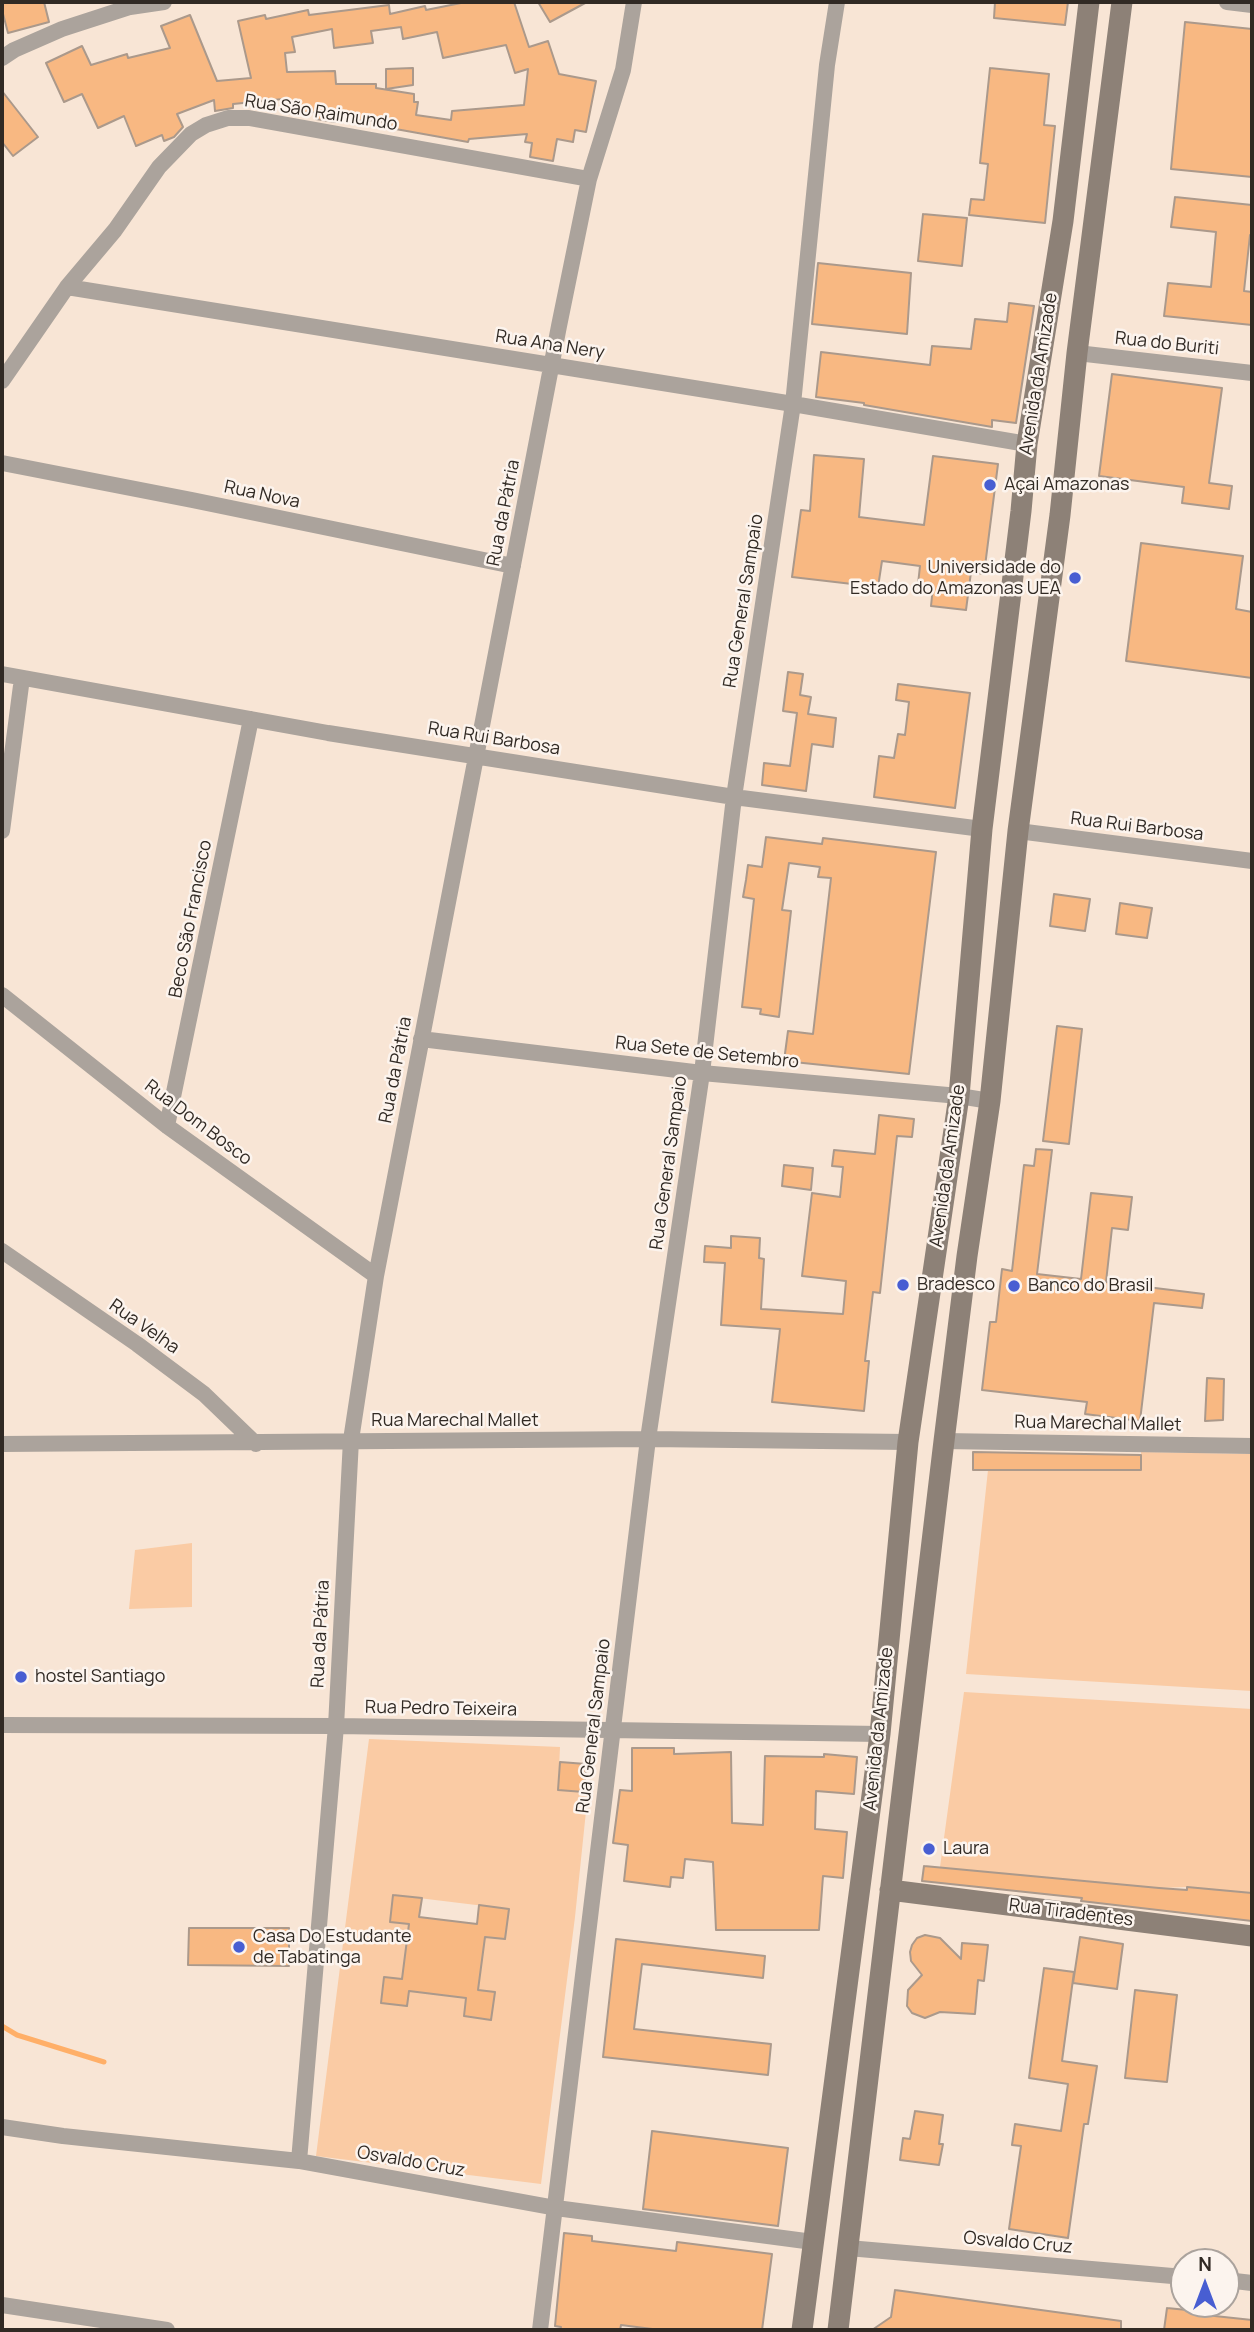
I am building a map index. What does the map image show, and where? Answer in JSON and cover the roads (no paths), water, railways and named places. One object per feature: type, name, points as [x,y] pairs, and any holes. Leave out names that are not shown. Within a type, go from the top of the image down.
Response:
[{"type":"main road","name":"Avenida da Amizade","points":[[802,2330],[880,1734],[908,1443],[959,1096],[982,829],[1027,444],[1063,221],[1089,2]]},
{"type":"main road","name":"Avenida da Amizade","points":[[838,2330],[930,1550],[967,1256],[990,1101],[1018,831],[1060,515],[1077,353],[1122,2]]},
{"type":"main road","points":[[1021,511],[1060,515]]},
{"type":"main road","points":[[936,1252],[967,1256]]},
{"type":"main road","points":[[896,1555],[930,1550]]},
{"type":"main road","name":"Rua Tiradentes","points":[[890,1891],[1252,1936]]},
{"type":"main road","points":[[844,2008],[876,2008]]},
{"type":"street","points":[[2,58],[62,29],[130,7],[164,2]]},
{"type":"street","name":"Rua da Pátria","points":[[299,2161],[336,1727],[351,1440],[376,1276],[589,178],[623,70],[634,2]]},
{"type":"street","name":"Rua General Sampaio","points":[[540,2330],[648,1439],[702,1073],[734,797],[793,404],[827,65],[837,2]]},
{"type":"street","points":[[1227,2],[1252,5]]},
{"type":"street","name":"Rua São Raimundo","points":[[2,381],[67,287],[115,230],[159,167],[180,145],[206,125],[228,118],[249,117],[589,178]]},
{"type":"street","name":"Rua Ana Nery","points":[[67,287],[1027,444]]},
{"type":"street","name":"Rua do Buriti","points":[[1077,353],[1252,373]]},
{"type":"street","name":"Rua Nova","points":[[2,464],[513,566]]},
{"type":"street","name":"Rua Rui Barbosa","points":[[2,674],[251,719],[734,797],[982,829]]},
{"type":"street","points":[[2,831],[22,678]]},
{"type":"street","name":"Beco São Francisco","points":[[167,1126],[251,719]]},
{"type":"street","name":"Rua Rui Barbosa","points":[[1018,831],[1252,862]]},
{"type":"street","name":"Rua Dom Bosco","points":[[2,995],[167,1126],[376,1276]]},
{"type":"street","name":"Rua Sete de Setembro","points":[[421,1039],[702,1073],[990,1101]]},
{"type":"street","name":"Rua Velha","points":[[2,1251],[204,1394],[256,1444]]},
{"type":"street","name":"Rua Marechal Mallet","points":[[2,1444],[648,1439],[908,1443]]},
{"type":"street","name":"Rua Marechal Mallet","points":[[944,1441],[1252,1446]]},
{"type":"street","name":"Rua Pedro Teixeira","points":[[2,1725],[880,1734]]},
{"type":"street","name":"Osvaldo Cruz","points":[[2,2127],[299,2161],[556,2208],[813,2242]]},
{"type":"street","name":"Osvaldo Cruz","points":[[848,2248],[1170,2276]]},
{"type":"street","points":[[2,2305],[167,2330]]},
{"type":"waterway","points":[[2,2026],[17,2035],[104,2062]]},
{"type":"place","name":"Açai Amazonas","points":[[990,485]]},
{"type":"place","name":"Universidade do Estado do Amazonas UEA","points":[[1075,578]]},
{"type":"place","name":"Bradesco","points":[[903,1285]]},
{"type":"place","name":"Banco do Brasil","points":[[1014,1286]]},
{"type":"place","name":"hostel Santiago","points":[[21,1677]]},
{"type":"place","name":"Laura","points":[[929,1849]]},
{"type":"place","name":"Casa Do Estudante de Tabatinga","points":[[239,1947]]}]
